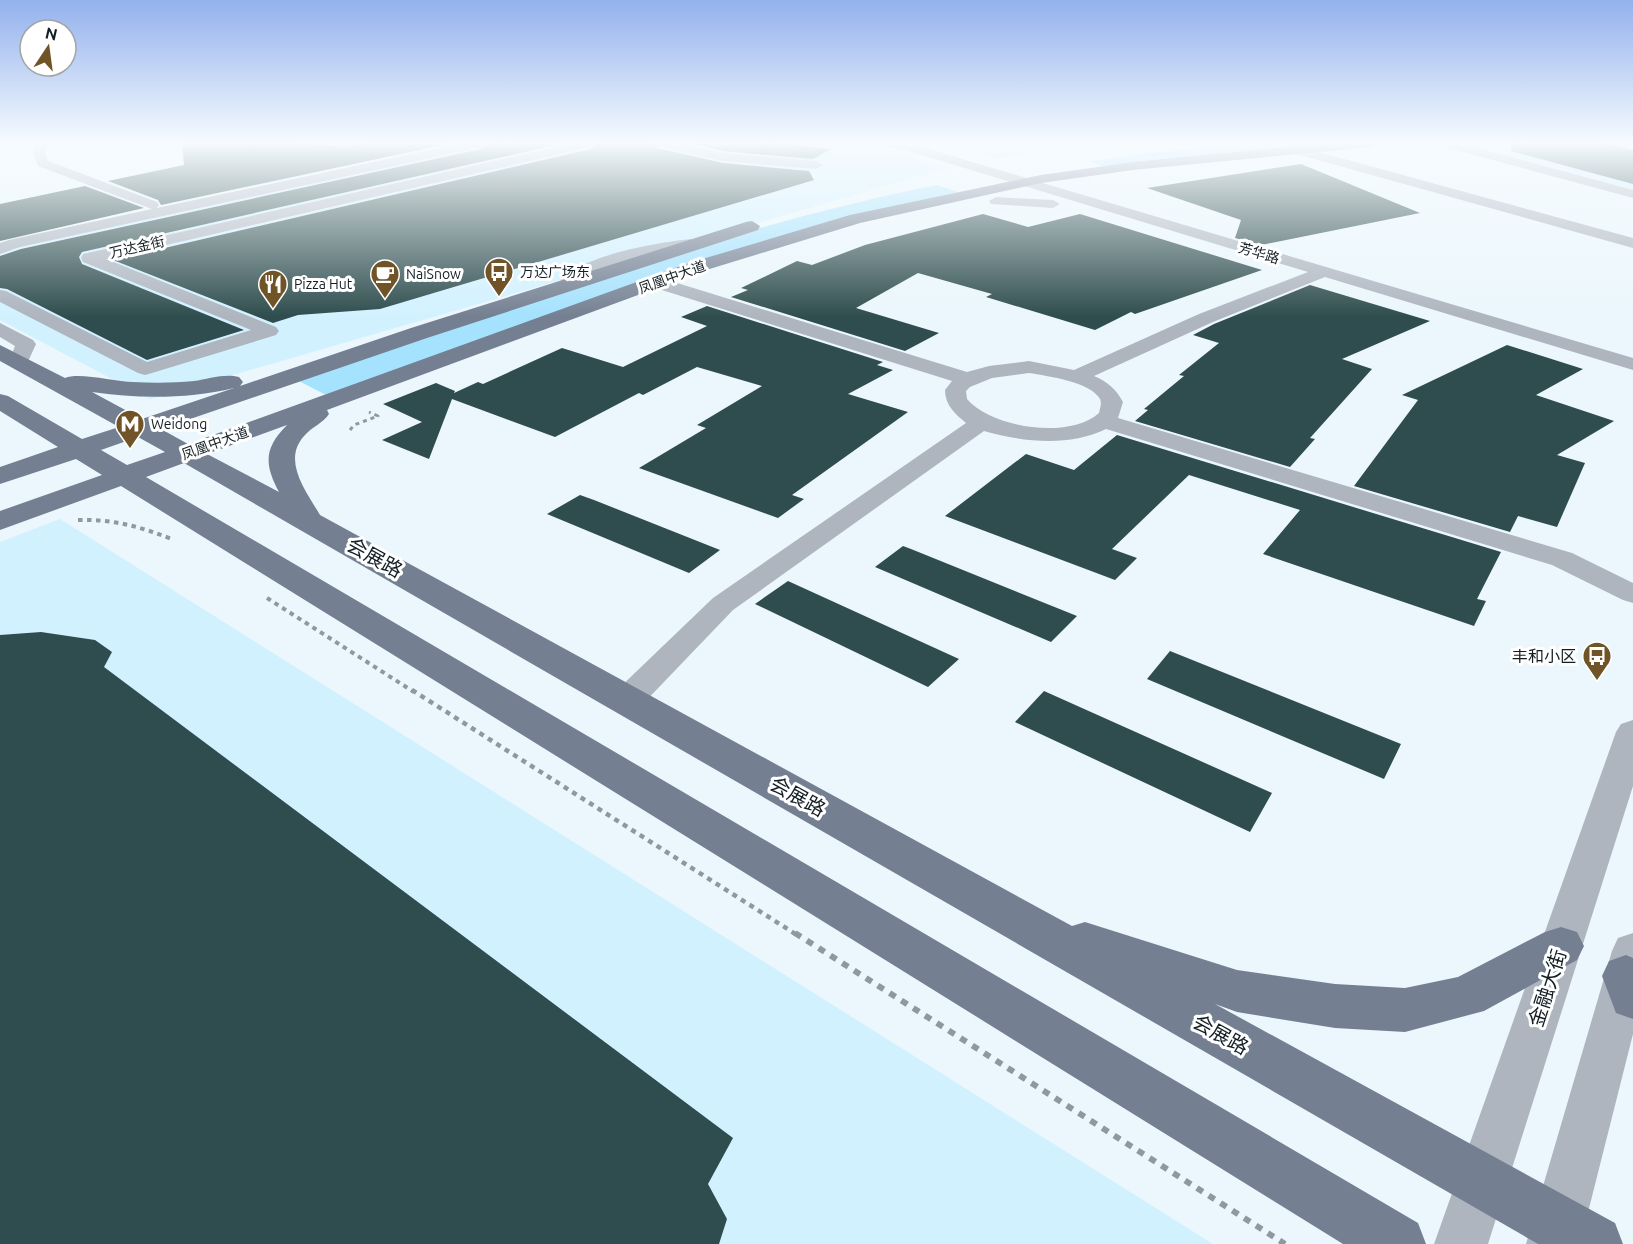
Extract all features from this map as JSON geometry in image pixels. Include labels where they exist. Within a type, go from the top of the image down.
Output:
[{"type":"main road","name":"凤凰中大道","points":[[0,522],[696,267],[856,219],[932,201]]},
{"type":"main road","name":"凤凰中大道","points":[[0,476],[358,354],[691,244],[768,221]]},
{"type":"main road","points":[[14,354],[104,388],[167,390],[254,378],[358,354]]},
{"type":"main road","name":"会展路","points":[[14,354],[141,428],[309,520],[1482,1181],[1568,1237]]},
{"type":"main road","points":[[309,520],[280,469],[278,458],[284,442],[305,421],[328,407],[449,358]]},
{"type":"main road","points":[[1,410],[79,449],[123,476],[192,534]]},
{"type":"main road","points":[[0,522],[55,508],[113,500],[156,505],[192,534],[1397,1244]]},
{"type":"main road","points":[[1013,917],[1237,991],[1335,1006],[1405,1010],[1467,996],[1561,946]]},
{"type":"street","points":[[142,201],[152,205]]},
{"type":"street","points":[[0,237],[171,201]]},
{"type":"street","name":"万达金街","points":[[0,249],[38,238],[210,201]]},
{"type":"street","name":"万达金街","points":[[0,295],[145,369],[269,331],[89,258],[337,201]]},
{"type":"street","points":[[1057,201],[1317,275],[1633,378]]},
{"type":"street","name":"芳华路","points":[[1093,201],[1317,275],[1633,364]]},
{"type":"street","name":"芳华路","points":[[1102,201],[1633,353]]},
{"type":"street","points":[[1480,201],[1633,243]]},
{"type":"street","points":[[1584,230],[1623,222]]},
{"type":"street","points":[[1077,376],[1206,318],[1317,275]]},
{"type":"street","points":[[655,282],[967,379]]},
{"type":"street","points":[[1013,368],[1054,370],[1077,376],[1106,392],[1112,402],[1111,412],[1104,421],[1087,429],[1062,434],[1006,430],[982,422],[967,414],[958,405],[956,395],[958,387],[967,379],[983,372],[1013,368]]},
{"type":"street","points":[[1104,421],[1562,559],[1633,594]]},
{"type":"street","points":[[627,700],[723,604],[982,422]]},
{"type":"street","name":"金融大街","points":[[1461,1244],[1633,732]]},
{"type":"street","points":[[1568,1237],[1631,975]]},
{"type":"path","points":[[350,430],[354,425],[378,416],[363,409]]},
{"type":"path","points":[[73,521],[101,518],[192,534]]},
{"type":"path","points":[[258,593],[1285,1244]]},
{"type":"shaded area","points":[[202,201],[834,201],[150,399],[0,320],[0,245]]},
{"type":"shaded area","points":[[919,201],[846,218],[328,396],[299,381],[615,272],[775,224],[856,203]]},
{"type":"shaded area","points":[[60,519],[1213,1244],[0,1244],[0,542]]},
{"type":"building","points":[[14,201],[125,201],[144,208],[0,241],[0,204]]},
{"type":"building","points":[[159,201],[180,201],[161,205]]},
{"type":"building","points":[[242,201],[307,201],[82,252],[79,257],[82,264],[244,330],[147,360],[7,289],[0,288],[0,256],[21,249]]},
{"type":"building","points":[[367,201],[743,201],[380,309],[298,315],[273,323],[113,260]]},
{"type":"building","points":[[1185,201],[1391,201],[1420,213],[1261,245],[1235,238],[1241,220]]},
{"type":"building","points":[[983,214],[1028,227],[1080,214],[1262,270],[1135,314],[1131,312],[1095,330],[986,297],[992,294],[918,273],[856,308],[939,333],[905,351],[731,297],[748,290],[741,288],[797,261],[812,265],[865,245]]},
{"type":"building","points":[[1310,285],[1430,321],[1342,359],[1372,369],[1310,438],[1315,439],[1290,467],[1135,421],[1148,410],[1144,409],[1184,376],[1179,375],[1219,343],[1193,335],[1214,324]]},
{"type":"building","points":[[707,306],[883,362],[877,365],[893,370],[848,394],[908,412],[792,495],[804,499],[778,518],[639,468],[706,428],[697,425],[762,386],[697,367],[643,395],[639,393],[555,437],[452,399],[429,459],[382,440],[422,422],[383,404],[436,383],[455,391],[454,393],[478,382],[483,384],[562,348],[623,367],[707,326],[681,317]]},
{"type":"building","points":[[1507,345],[1583,369],[1536,395],[1614,421],[1557,455],[1585,463],[1557,527],[1518,516],[1510,532],[1354,486],[1418,400],[1402,395]]},
{"type":"building","points":[[1117,435],[1501,552],[1477,599],[1486,601],[1474,626],[1263,554],[1300,510],[1189,475],[1112,549],[1137,558],[1115,580],[945,516],[1026,454],[1074,470]]},
{"type":"building","points":[[580,495],[720,550],[689,573],[547,514]]},
{"type":"building","points":[[903,546],[1077,616],[1051,642],[875,567]]},
{"type":"building","points":[[788,581],[959,659],[928,687],[755,604]]},
{"type":"building","points":[[41,632],[95,640],[112,652],[104,667],[733,1138],[708,1184],[727,1219],[719,1244],[0,1244],[0,635]]},
{"type":"building","points":[[1170,651],[1401,744],[1384,779],[1147,679]]},
{"type":"building","points":[[1044,691],[1272,793],[1250,832],[1015,722]]},
{"type":"place","name":"万达广场东","points":[[499,298]]},
{"type":"place","name":"NaiSnow","points":[[385,300]]},
{"type":"place","name":"Pizza Hut","points":[[273,310]]},
{"type":"place","name":"Weidong","points":[[130,450]]},
{"type":"place","name":"丰和小区","points":[[1597,682]]}]
